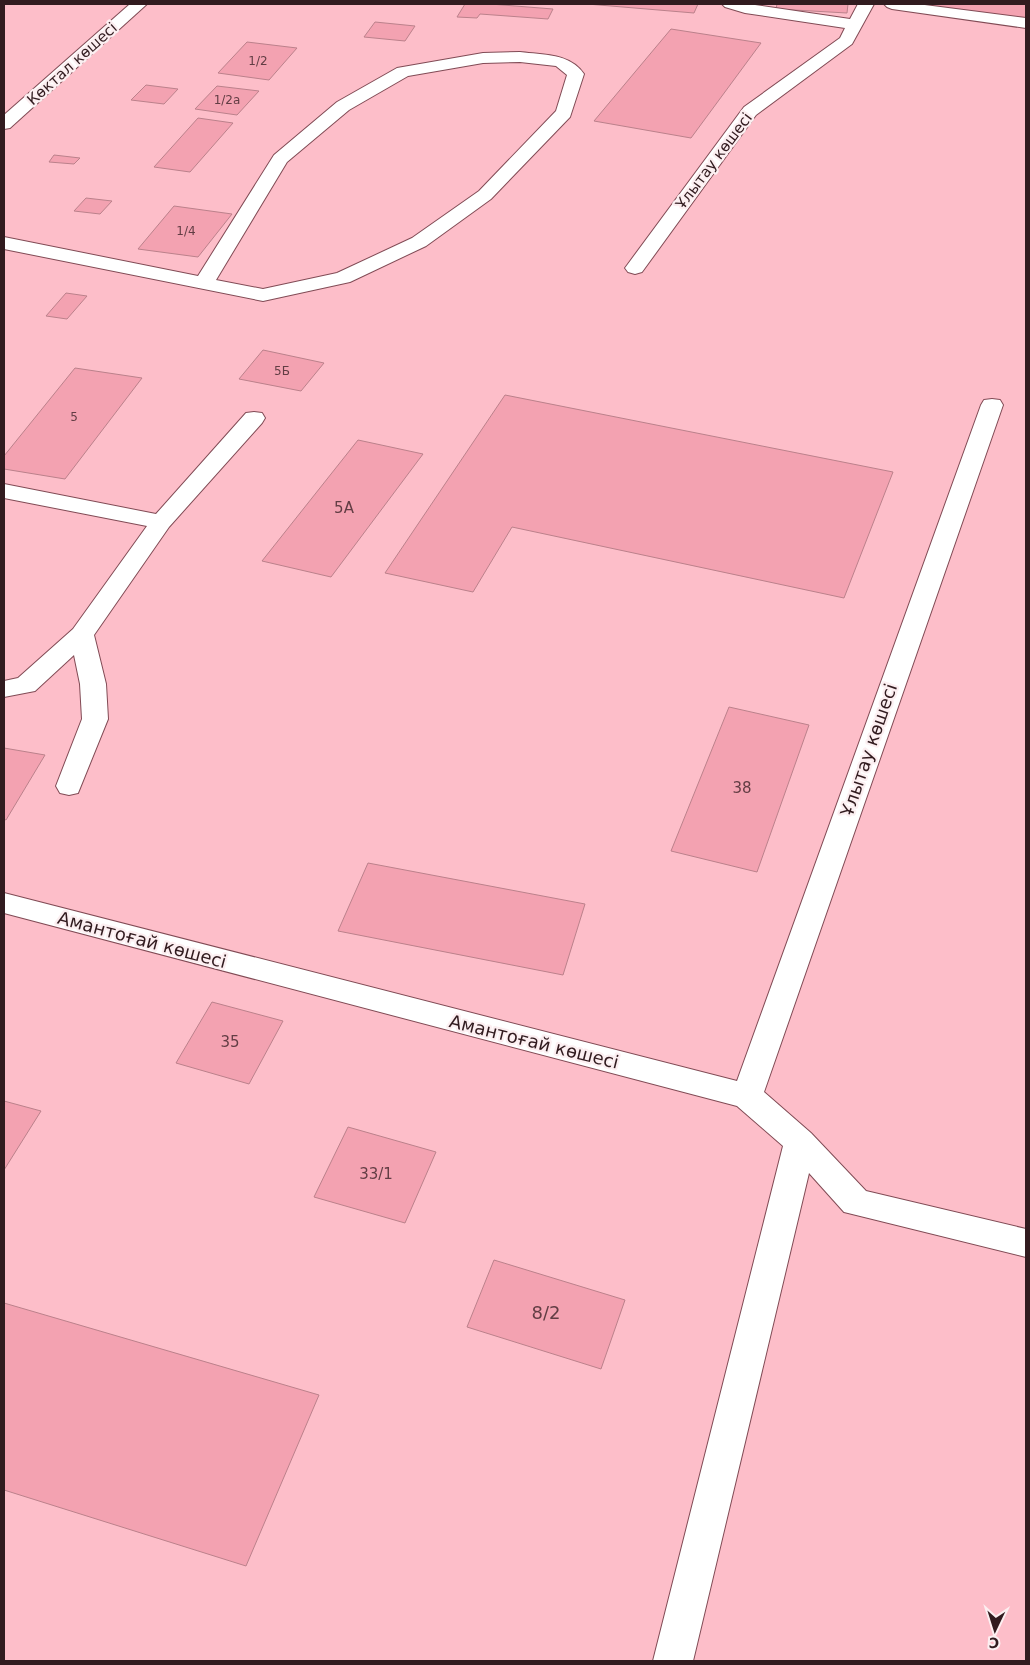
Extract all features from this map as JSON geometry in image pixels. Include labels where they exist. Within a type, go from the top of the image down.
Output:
[{"type":"street","name":"Көктал көшесі","points":[[4,124],[139,4]]},
{"type":"street","points":[[730,4],[855,25]]},
{"type":"street","name":"Ұлытау көшесі","points":[[635,268],[750,111],[846,42],[866,4]]},
{"type":"street","points":[[892,4],[1026,23]]},
{"type":"street","points":[[4,243],[263,295],[343,278],[419,242],[485,195],[564,113],[576,74],[561,62],[520,57],[483,58],[403,72],[343,106],[280,159],[204,283]]},
{"type":"street","name":"Ұлытау көшесі","points":[[747,1096],[992,405]]},
{"type":"street","points":[[4,688],[26,685],[82,635],[161,522],[254,418]]},
{"type":"street","points":[[4,511],[13,493],[161,522]]},
{"type":"street","points":[[69,786],[95,719],[94,684],[82,635]]},
{"type":"street","name":"Амантоғай көшесі","points":[[4,903],[747,1096],[800,1142],[856,1202],[1026,1243]]},
{"type":"street","points":[[673,1661],[800,1142]]},
{"type":"building","points":[[465,4],[553,9],[548,19],[480,14],[477,18],[457,17]]},
{"type":"building","points":[[587,4],[698,4],[694,13]]},
{"type":"building","points":[[777,4],[848,4],[847,13],[776,9]]},
{"type":"building","points":[[920,4],[1026,4],[1026,19],[919,6]]},
{"type":"building","points":[[375,22],[415,26],[405,41],[364,37]]},
{"type":"building","points":[[671,29],[761,43],[691,138],[594,121]]},
{"type":"building","points":[[247,42],[297,48],[269,80],[218,73]]},
{"type":"building","points":[[146,85],[178,89],[164,104],[131,100]]},
{"type":"building","points":[[217,86],[259,91],[237,115],[195,109]]},
{"type":"building","points":[[198,118],[233,123],[190,172],[154,167]]},
{"type":"building","points":[[54,155],[80,158],[74,164],[49,162]]},
{"type":"building","points":[[86,198],[112,201],[100,214],[74,211]]},
{"type":"building","points":[[174,206],[232,214],[198,257],[138,249]]},
{"type":"building","points":[[66,293],[87,296],[67,319],[46,316]]},
{"type":"building","points":[[263,350],[324,363],[301,391],[239,379]]},
{"type":"building","points":[[75,368],[142,378],[65,479],[4,469],[4,456]]},
{"type":"building","points":[[505,395],[893,472],[844,598],[512,527],[473,592],[385,573]]},
{"type":"building","points":[[358,440],[423,454],[331,577],[262,561]]},
{"type":"building","points":[[729,707],[809,725],[757,872],[671,851]]},
{"type":"building","points":[[4,748],[45,755],[6,820],[4,819]]},
{"type":"building","points":[[368,863],[585,904],[563,975],[338,931]]},
{"type":"building","points":[[212,1002],[283,1021],[249,1084],[176,1063]]},
{"type":"building","points":[[4,1101],[41,1111],[4,1170]]},
{"type":"building","points":[[348,1127],[436,1152],[405,1223],[314,1197]]},
{"type":"building","points":[[494,1260],[625,1300],[601,1369],[467,1327]]},
{"type":"building","points":[[4,1303],[319,1395],[246,1566],[4,1490]]}]
